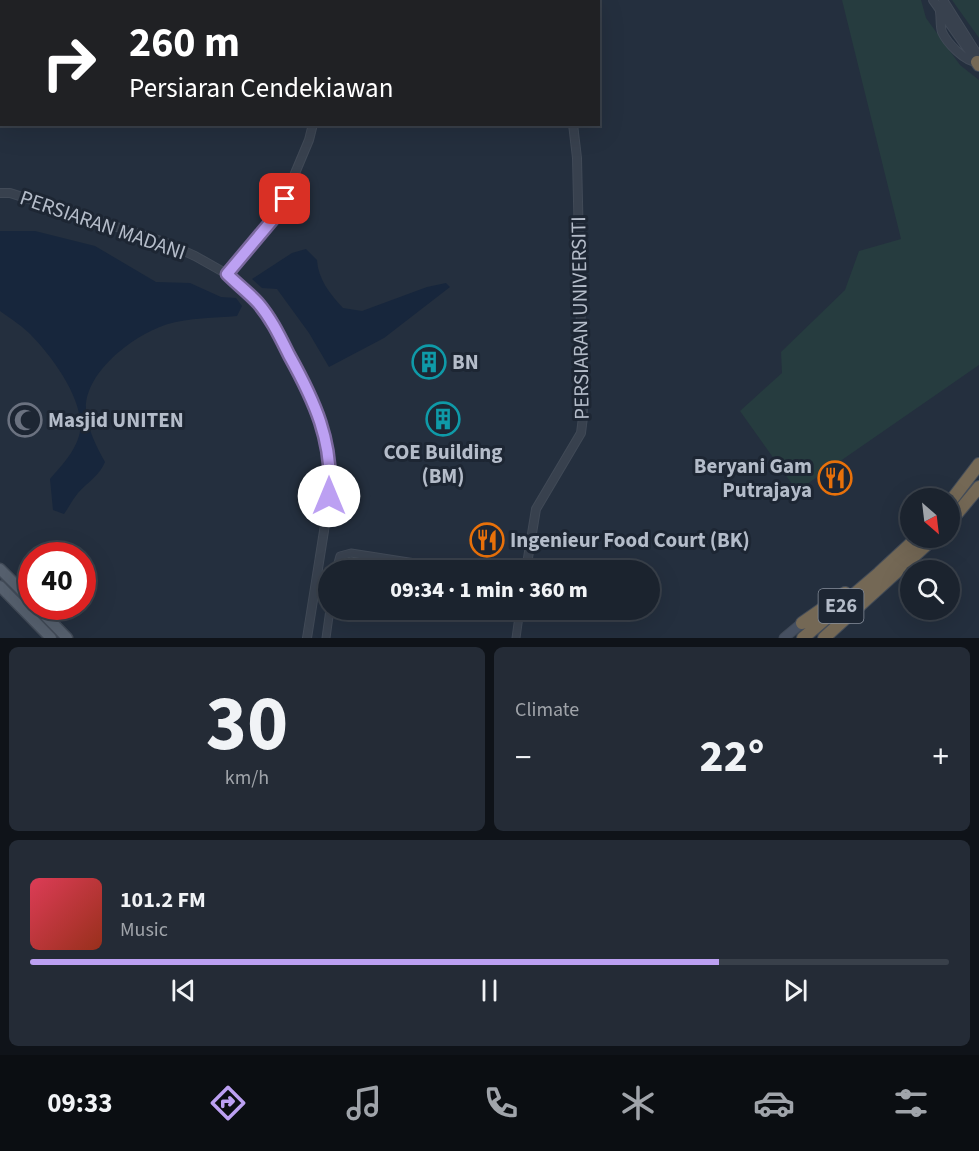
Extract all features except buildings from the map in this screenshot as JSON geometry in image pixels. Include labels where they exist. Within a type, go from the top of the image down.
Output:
[{"type":"highway","points":[[960,489],[979,464]]},
{"type":"highway","points":[[960,510],[979,487]]},
{"type":"highway","name":"E26","points":[[803,638],[906,548]]},
{"type":"highway","name":"E26","points":[[824,638],[923,548]]},
{"type":"highway","points":[[802,623],[879,573]]},
{"type":"main road","points":[[0,569],[18,587]]},
{"type":"main road","points":[[0,586],[51,638]]},
{"type":"main road","points":[[50,620],[68,638]]},
{"type":"main road","points":[[784,638],[802,623]]},
{"type":"street","points":[[933,0],[941,4],[979,61],[970,62],[964,58],[942,32],[941,4]]},
{"type":"street","points":[[227,274],[280,209],[313,126]]},
{"type":"street","name":"PERSIARAN UNIVERSITI","points":[[528,560],[536,509],[581,432],[583,417],[577,158],[573,126]]},
{"type":"street","points":[[0,185],[10,193]]},
{"type":"street","points":[[0,194],[10,193]]},
{"type":"street","name":"PERSIARAN MADANI","points":[[10,193],[164,242],[195,256],[227,274],[258,303],[273,323],[306,386],[322,423],[330,479],[307,638]]},
{"type":"street","points":[[339,560],[340,556],[351,553],[396,560]]},
{"type":"street","points":[[326,638],[328,620]]},
{"type":"street","points":[[516,638],[518,620]]},
{"type":"green space","points":[[842,0],[921,0],[926,18],[960,65],[979,80],[979,365],[797,491],[740,411],[782,373],[781,352],[845,290],[859,251],[901,239]]},
{"type":"green space","points":[[952,0],[979,0],[979,38]]},
{"type":"water","points":[[0,231],[35,231],[95,246],[156,282],[190,283],[221,297],[236,298],[242,306],[237,316],[184,320],[155,329],[127,346],[102,369],[93,382],[86,410],[90,430],[105,462],[97,475],[78,493],[64,514],[53,510],[50,479],[67,459],[77,442],[80,423],[78,410],[66,381],[39,343],[0,311]]},
{"type":"water","points":[[306,249],[317,260],[326,286],[343,308],[362,311],[427,287],[446,283],[450,287],[384,338],[329,367],[309,333],[277,289],[262,288],[252,279],[292,253]]},
{"type":"place","name":"BN","points":[[429,362]]},
{"type":"place","name":"COE Building (BM)","points":[[443,419]]},
{"type":"place","name":"Masjid UNITEN","points":[[25,420]]},
{"type":"place","name":"Beryani Gam Putrajaya","points":[[835,478]]},
{"type":"place","name":"Ingenieur Food Court (BK)","points":[[487,540]]},
{"type":"route","points":[[285,199],[274,218],[227,274],[258,303],[273,323],[312,399],[322,423],[326,444],[330,479],[329,496]]}]
